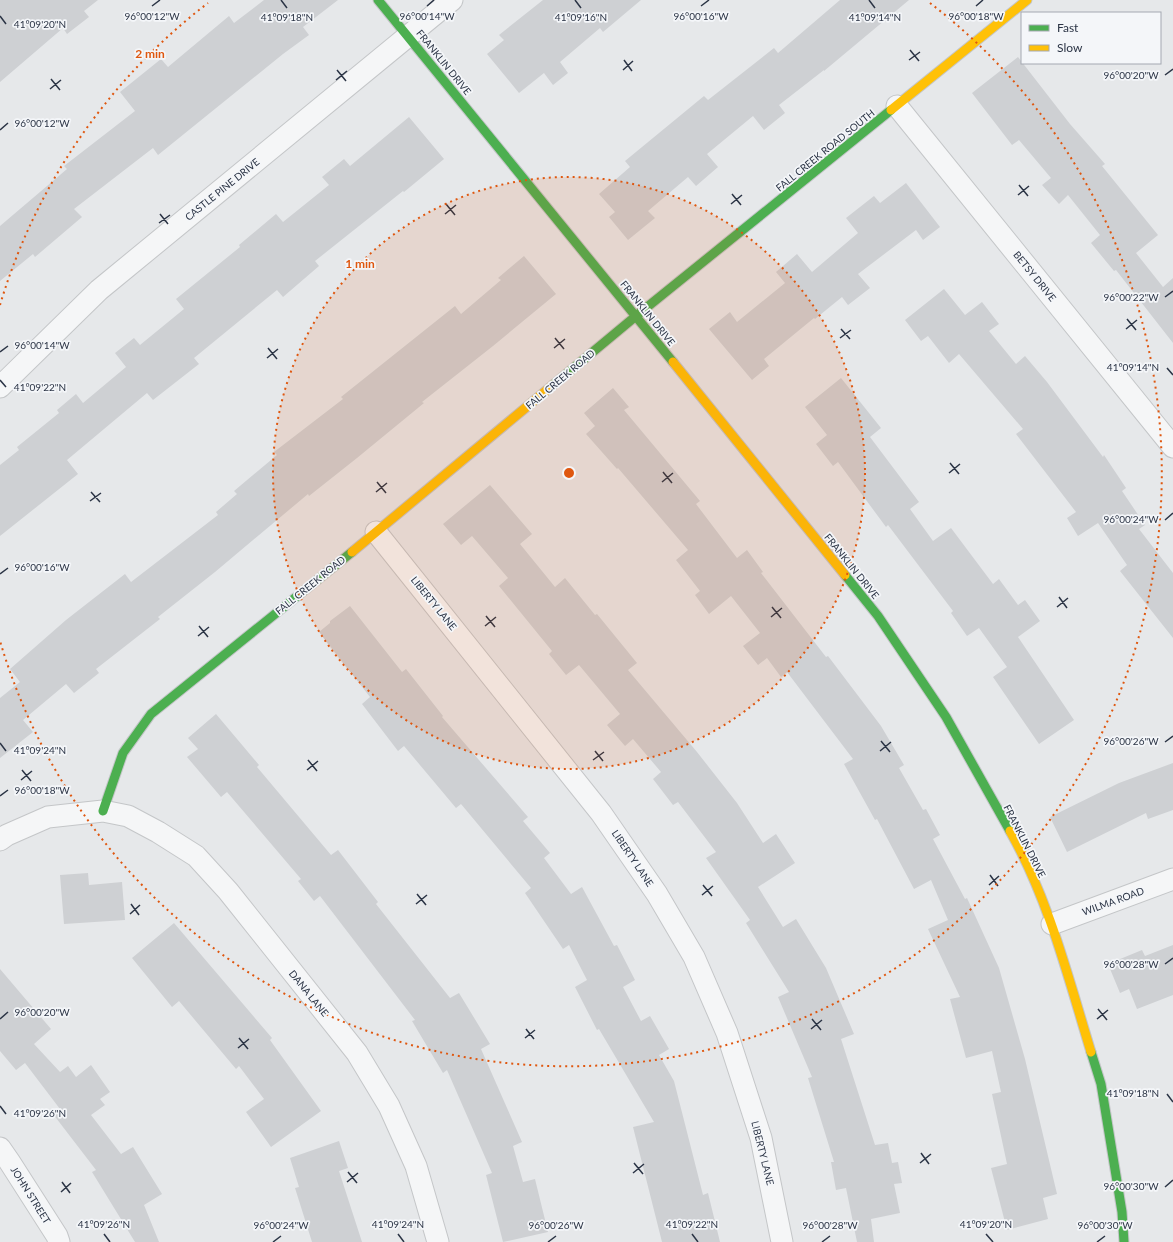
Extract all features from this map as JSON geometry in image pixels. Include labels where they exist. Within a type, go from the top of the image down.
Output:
[{"type":"street","name":"FRANKLIN DRIVE","points":[[378,0],[878,616],[946,717],[1018,848],[1052,924],[1070,977],[1101,1084],[1122,1212],[1124,1242]]},
{"type":"street","name":"CASTLE PINE DRIVE","points":[[0,387],[99,290],[409,37],[452,0]]},
{"type":"street","name":"FALL CREEK ROAD SOUTH","points":[[636,316],[1027,0]]},
{"type":"street","name":"BETSY DRIVE","points":[[897,106],[1173,447]]},
{"type":"street","name":"FALL CREEK ROAD","points":[[103,811],[123,753],[151,714],[376,532],[636,316]]},
{"type":"street","name":"LIBERTY LANE","points":[[376,532],[601,813],[657,894],[694,957],[727,1033],[761,1138],[782,1242]]},
{"type":"street","points":[[0,840],[7,835],[48,817],[103,811]]},
{"type":"street","name":"DANA LANE","points":[[103,811],[128,816],[158,832],[196,856],[228,891],[357,1053],[389,1106],[416,1166],[438,1242]]},
{"type":"street","name":"WILMA ROAD","points":[[1052,924],[1173,879]]},
{"type":"street","name":"JOHN STREET","points":[[0,1148],[57,1236],[59,1242]]},
{"type":"building","points":[[0,0],[98,0],[84,11],[89,17],[67,34],[63,28],[0,82]]},
{"type":"building","points":[[264,0],[338,0],[303,27],[309,35],[283,54],[158,155],[153,148],[74,209],[82,217],[35,257],[33,254],[0,281],[0,226],[67,169],[64,166],[135,111],[120,92],[161,59],[168,67],[229,16],[234,23]]},
{"type":"building","points":[[543,0],[641,0],[603,32],[600,28],[560,62],[568,73],[553,85],[544,73],[519,93],[487,54],[504,40],[499,35]]},
{"type":"building","points":[[840,0],[909,0],[824,71],[779,105],[785,113],[764,130],[753,116],[707,154],[718,167],[696,186],[688,177],[648,211],[655,218],[628,240],[609,217],[615,212],[599,194],[630,167],[625,161],[704,96],[708,100],[774,48],[778,53]]},
{"type":"building","points":[[1018,57],[1021,61],[1021,64],[1023,64],[1070,124],[1105,164],[1102,166],[1158,235],[1136,253],[1163,287],[1173,278],[1173,343],[1116,270],[1114,271],[1091,243],[1100,235],[1068,195],[1059,204],[1042,185],[1051,178],[1019,140],[1012,145],[972,93]]},
{"type":"building","points":[[409,117],[444,159],[315,261],[319,266],[283,297],[277,290],[194,358],[199,364],[153,400],[147,393],[67,460],[78,474],[0,536],[0,465],[19,450],[17,447],[59,413],[57,410],[76,394],[83,403],[126,367],[115,353],[134,338],[140,345],[184,309],[176,299],[240,247],[239,245],[276,214],[283,222],[329,185],[322,177],[344,159],[350,166]]},
{"type":"building","points":[[906,183],[940,227],[923,240],[916,230],[858,274],[870,288],[848,305],[842,297],[815,319],[814,318],[764,359],[769,366],[752,380],[709,329],[730,312],[737,322],[785,283],[776,272],[797,254],[812,272],[858,233],[846,218],[874,196],[880,203]]},
{"type":"building","points":[[524,256],[556,294],[422,402],[424,403],[357,458],[309,496],[308,494],[215,572],[158,617],[160,619],[96,669],[99,673],[74,693],[66,684],[23,720],[33,732],[0,758],[0,698],[20,682],[10,669],[66,620],[125,574],[131,582],[218,515],[216,512],[237,494],[234,491],[277,455],[274,452],[343,399],[341,397],[455,306],[461,314],[501,280],[498,278]]},
{"type":"building","points":[[944,289],[965,315],[982,302],[999,324],[989,331],[1016,364],[1025,356],[1047,382],[1103,457],[1104,455],[1126,488],[1122,491],[1145,525],[1139,529],[1173,573],[1173,638],[1120,571],[1127,565],[1098,523],[1078,536],[1067,518],[1076,512],[1016,434],[1023,429],[959,354],[949,363],[928,336],[921,341],[905,320]]},
{"type":"building","points":[[841,378],[881,428],[870,437],[919,502],[910,509],[933,541],[951,528],[993,584],[999,579],[1018,605],[1025,600],[1040,621],[1018,637],[1074,720],[1039,744],[993,677],[1007,667],[979,628],[967,636],[951,613],[953,611],[888,525],[886,527],[838,462],[833,466],[816,444],[827,435],[805,407]]},
{"type":"building","points":[[613,388],[629,407],[624,410],[700,501],[696,504],[737,558],[747,550],[763,572],[761,573],[826,657],[828,656],[881,726],[904,765],[899,768],[923,810],[926,809],[940,835],[933,839],[965,899],[967,898],[999,968],[1025,1059],[1057,1194],[1043,1198],[1048,1219],[1007,1230],[991,1168],[1007,1164],[992,1094],[1001,1092],[992,1051],[966,1058],[950,999],[960,997],[928,929],[948,920],[931,880],[914,889],[877,819],[875,820],[844,764],[853,759],[787,672],[781,677],[767,658],[758,665],[743,646],[760,633],[731,596],[709,614],[695,595],[700,591],[676,560],[688,550],[618,468],[617,469],[586,434],[595,426],[584,413]]},
{"type":"building","points":[[490,485],[532,534],[520,544],[555,587],[565,578],[595,615],[597,614],[637,663],[628,670],[697,752],[737,803],[763,843],[776,834],[795,863],[758,887],[783,927],[796,919],[826,968],[854,1034],[841,1039],[875,1145],[888,1143],[892,1163],[898,1162],[902,1183],[894,1184],[900,1213],[871,1219],[874,1242],[857,1242],[846,1188],[836,1190],[831,1162],[834,1162],[808,1078],[812,1077],[778,997],[789,992],[746,923],[750,920],[706,858],[716,852],[678,802],[673,805],[653,779],[661,772],[633,739],[625,746],[607,725],[620,714],[579,665],[566,675],[549,654],[552,651],[499,586],[508,578],[472,536],[461,545],[443,524]]},
{"type":"building","points":[[350,606],[402,672],[406,669],[443,716],[442,717],[528,817],[523,821],[550,853],[544,858],[571,894],[582,887],[614,946],[617,945],[635,980],[623,987],[641,1021],[650,1016],[669,1049],[659,1055],[674,1081],[703,1195],[708,1193],[720,1242],[662,1242],[633,1127],[654,1122],[599,1029],[597,1030],[575,987],[587,980],[569,945],[563,949],[525,893],[531,888],[461,804],[456,808],[404,746],[398,751],[362,704],[370,697],[319,632],[330,623],[330,621]]},
{"type":"building","points":[[216,714],[259,765],[257,767],[331,855],[338,850],[378,902],[376,904],[450,998],[459,993],[490,1044],[481,1049],[522,1142],[513,1146],[523,1182],[535,1179],[548,1232],[503,1242],[486,1175],[492,1173],[447,1070],[443,1073],[412,1021],[415,1020],[320,896],[314,901],[298,881],[301,879],[227,792],[221,797],[187,757],[198,749],[188,738]]},
{"type":"building","points":[[1173,763],[1173,810],[1148,819],[1146,813],[1067,852],[1050,817],[1119,783]]},
{"type":"building","points":[[88,873],[89,885],[122,882],[125,920],[64,924],[60,875]]},
{"type":"building","points":[[174,923],[272,1038],[270,1040],[321,1111],[271,1147],[246,1112],[264,1099],[239,1066],[236,1069],[179,1001],[172,1007],[132,958]]},
{"type":"building","points":[[1173,945],[1173,995],[1137,1009],[1129,989],[1120,993],[1108,964],[1142,950],[1145,956]]},
{"type":"building","points":[[0,969],[51,1029],[34,1044],[60,1072],[68,1066],[76,1077],[91,1065],[110,1092],[100,1099],[105,1105],[91,1115],[121,1154],[133,1147],[162,1194],[144,1205],[159,1242],[135,1242],[92,1172],[96,1170],[53,1114],[60,1109],[25,1063],[16,1070],[0,1051]]},
{"type":"building","points":[[339,1141],[348,1168],[339,1171],[362,1242],[312,1242],[295,1188],[299,1187],[290,1158]]},
{"type":"traffic: fast","points":[[378,0],[673,362]]},
{"type":"traffic: fast","points":[[553,385],[891,110]]},
{"type":"traffic: fast","points":[[103,811],[123,753],[151,714],[352,552]]},
{"type":"traffic: fast","points":[[845,575],[878,616],[946,717],[1010,831]]},
{"type":"traffic: fast","points":[[1091,1052],[1101,1084],[1122,1212],[1124,1242]]},
{"type":"traffic: slow","points":[[891,110],[1027,0]]},
{"type":"traffic: slow","points":[[673,362],[845,575]]},
{"type":"traffic: slow","points":[[352,552],[553,385]]},
{"type":"traffic: slow","points":[[1010,831],[1024,857],[1047,911],[1066,967],[1091,1052]]}]
